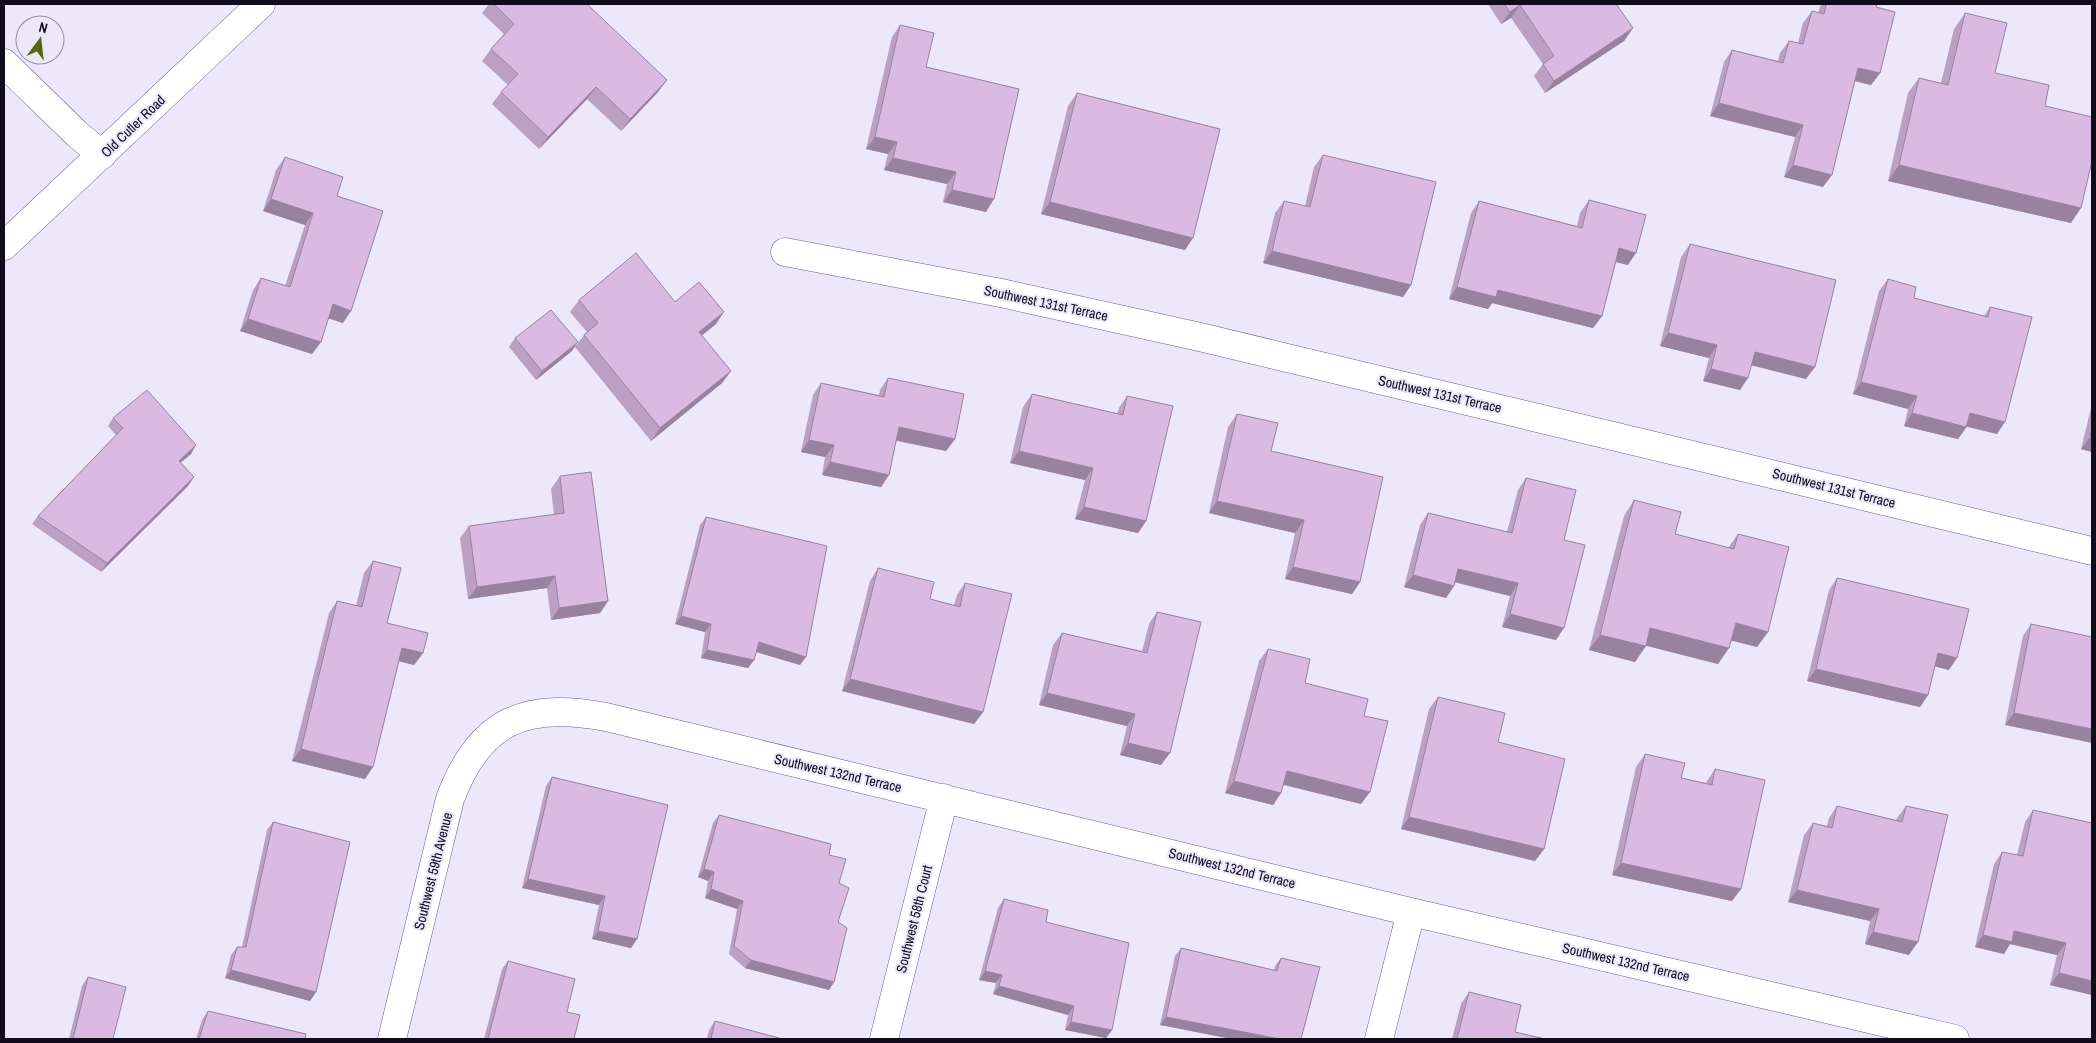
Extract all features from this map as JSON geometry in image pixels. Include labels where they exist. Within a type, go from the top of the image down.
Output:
[{"type":"street","name":"Old Cutler Road","points":[[4,246],[261,4]]},
{"type":"street","points":[[4,62],[77,134],[102,155]]},
{"type":"street","name":"Southwest 131st Terrace","points":[[785,252],[1011,295],[1162,328],[2092,551]]},
{"type":"street","name":"Southwest 132nd Terrace","points":[[508,722],[534,713],[584,713],[944,798],[1410,912],[1874,1030],[1955,1039]]},
{"type":"street","name":"Southwest 59th Avenue","points":[[392,1039],[450,799],[458,778],[472,753],[492,733],[508,722]]},
{"type":"street","name":"Southwest 58th Court","points":[[884,1039],[944,798]]},
{"type":"street","points":[[1379,1039],[1410,912]]},
{"type":"building","points":[[494,4],[587,4],[667,80],[630,119],[596,87],[548,137],[501,92],[518,74],[491,49],[514,24]]},
{"type":"building","points":[[1504,4],[1616,4],[1633,28],[1554,81],[1543,64],[1554,56],[1520,5],[1510,12]]},
{"type":"building","points":[[1826,4],[1877,4],[1876,7],[1895,12],[1880,73],[1858,68],[1832,175],[1793,165],[1803,125],[1719,103],[1732,50],[1783,63],[1789,41],[1803,44],[1812,11],[1824,14]]},
{"type":"building","points":[[1965,13],[2007,23],[1995,73],[2049,85],[2045,106],[2092,117],[2092,161],[2081,208],[1899,165],[1919,78],[1948,85]]},
{"type":"building","points":[[900,25],[934,33],[926,67],[1019,89],[994,199],[952,190],[956,172],[893,158],[897,142],[875,137]]},
{"type":"building","points":[[1077,93],[1220,129],[1193,238],[1050,202]]},
{"type":"building","points":[[1323,155],[1436,182],[1411,285],[1272,251],[1284,201],[1310,207]]},
{"type":"building","points":[[285,157],[343,177],[337,196],[383,211],[351,311],[333,304],[321,342],[248,319],[261,278],[290,287],[313,213],[271,199]]},
{"type":"building","points":[[1589,200],[1646,215],[1636,253],[1619,248],[1602,316],[1498,290],[1496,297],[1457,287],[1479,201],[1582,228]]},
{"type":"building","points":[[1690,244],[1836,280],[1815,367],[1755,352],[1748,378],[1711,369],[1717,345],[1668,333]]},
{"type":"building","points":[[636,253],[675,302],[699,282],[724,312],[699,332],[731,371],[660,428],[584,335],[598,323],[579,300]]},
{"type":"building","points":[[1888,279],[1916,287],[1914,298],[1988,317],[1990,307],[2032,317],[2005,422],[1970,413],[1966,427],[1912,413],[1917,396],[1861,382]]},
{"type":"building","points":[[551,310],[578,342],[542,371],[515,338]]},
{"type":"building","points":[[888,378],[964,394],[955,439],[899,427],[889,475],[830,462],[834,445],[809,440],[821,383],[884,397]]},
{"type":"building","points":[[147,390],[196,445],[179,461],[194,477],[107,563],[38,516],[123,428],[113,418]]},
{"type":"building","points":[[1032,394],[1123,415],[1127,396],[1173,406],[1146,521],[1084,507],[1093,468],[1019,451]]},
{"type":"building","points":[[1237,414],[1278,423],[1271,451],[1383,477],[1360,582],[1293,567],[1304,520],[1217,501]]},
{"type":"building","points":[[591,472],[608,601],[559,608],[555,576],[477,587],[469,526],[564,513],[560,476]]},
{"type":"building","points":[[1526,478],[1576,490],[1564,540],[1585,545],[1564,628],[1510,614],[1518,583],[1458,569],[1454,586],[1413,575],[1428,513],[1512,533]]},
{"type":"building","points":[[1634,500],[1681,512],[1675,534],[1734,549],[1738,534],[1789,547],[1768,632],[1736,623],[1729,648],[1650,628],[1646,646],[1600,635]]},
{"type":"building","points":[[706,517],[827,546],[806,657],[759,642],[754,660],[707,650],[711,624],[681,616]]},
{"type":"building","points":[[373,561],[401,568],[387,623],[428,633],[423,653],[402,648],[373,767],[301,749],[337,601],[362,607]]},
{"type":"building","points":[[878,568],[934,582],[930,599],[960,607],[965,583],[1012,594],[983,712],[850,679]]},
{"type":"building","points":[[1837,578],[1969,609],[1957,658],[1938,653],[1928,695],[1816,669]]},
{"type":"building","points":[[1157,612],[1201,622],[1170,753],[1128,743],[1135,714],[1047,693],[1062,633],[1147,653]]},
{"type":"building","points":[[2031,624],[2092,637],[2092,729],[2014,713]]},
{"type":"building","points":[[1268,649],[1310,659],[1305,683],[1368,699],[1364,716],[1388,721],[1370,792],[1287,771],[1281,793],[1234,781]]},
{"type":"building","points":[[1438,697],[1505,713],[1498,742],[1565,759],[1544,849],[1409,817]]},
{"type":"building","points":[[1645,754],[1685,763],[1681,778],[1712,785],[1715,769],[1765,780],[1741,889],[1621,863]]},
{"type":"building","points":[[552,777],[668,805],[637,939],[598,931],[605,896],[528,879]]},
{"type":"building","points":[[1837,806],[1902,822],[1906,806],[1948,815],[1918,942],[1873,932],[1879,909],[1797,890],[1813,823],[1832,828]]},
{"type":"building","points":[[2033,810],[2092,823],[2092,981],[2059,973],[2066,943],[2014,931],[2012,942],[1983,935],[2002,852],[2023,856]]},
{"type":"building","points":[[719,815],[831,844],[829,855],[846,859],[839,883],[849,888],[838,922],[847,928],[834,982],[751,960],[734,946],[743,901],[711,889],[714,872],[704,869]]},
{"type":"building","points":[[273,822],[350,842],[316,992],[231,970],[237,947],[246,947]]},
{"type":"building","points":[[1004,899],[1048,910],[1046,922],[1129,943],[1112,1030],[1071,1022],[1074,1006],[999,986],[1002,975],[985,971]]},
{"type":"building","points":[[1181,948],[1277,971],[1281,958],[1320,967],[1301,1039],[1280,1039],[1166,1017]]},
{"type":"building","points":[[508,961],[575,979],[567,1012],[580,1015],[574,1039],[488,1039]]},
{"type":"building","points":[[88,977],[126,987],[113,1039],[73,1039]]},
{"type":"building","points":[[1469,992],[1521,1005],[1515,1032],[1545,1039],[1457,1039]]},
{"type":"building","points":[[208,1011],[306,1034],[305,1039],[199,1039]]},
{"type":"building","points":[[715,1021],[783,1039],[711,1039]]}]
